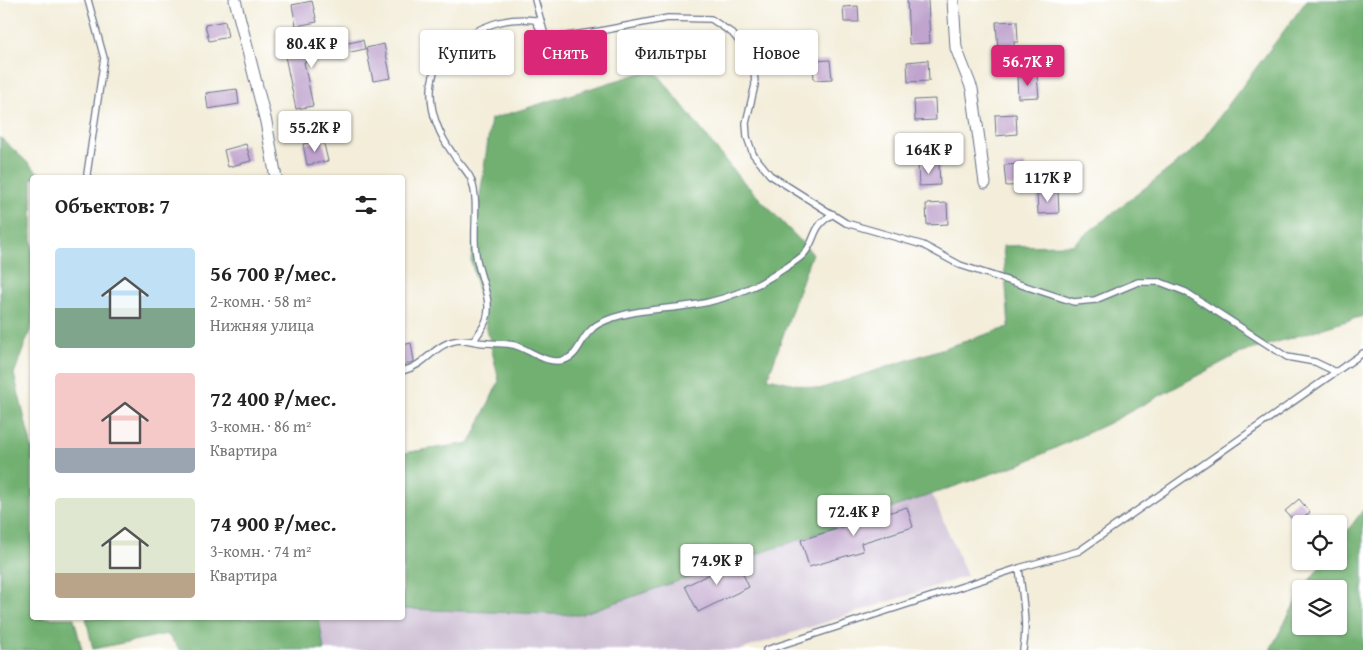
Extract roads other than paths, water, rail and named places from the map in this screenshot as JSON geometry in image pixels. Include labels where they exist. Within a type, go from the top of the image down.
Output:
[{"type":"street","points":[[236,0],[266,122],[275,175]]},
{"type":"street","points":[[953,0],[956,48],[972,89],[985,183]]},
{"type":"lane","points":[[87,175],[104,58],[88,0]]},
{"type":"lane","points":[[535,0],[543,30]]},
{"type":"lane","points":[[474,340],[482,329],[487,317],[487,301],[475,251],[474,191],[470,177],[452,154],[444,139],[433,107],[431,84],[435,66],[446,50],[484,27],[501,20],[518,18],[535,20],[541,30]]},
{"type":"lane","points":[[605,30],[668,18],[711,19],[732,33],[748,52],[754,69],[755,85],[746,123],[747,138],[753,154],[770,175],[846,223],[923,245],[960,265],[1074,302],[1095,300],[1138,282],[1160,282],[1186,292],[1287,356],[1315,362],[1336,372]]},
{"type":"lane","points":[[405,370],[422,363],[439,346],[460,340],[474,340],[486,343],[503,342],[551,360],[563,360],[574,354],[590,330],[605,320],[634,311],[693,305],[724,298],[755,286],[802,256],[810,245],[816,229],[822,221],[832,214]]},
{"type":"lane","points":[[766,650],[1019,568],[1079,551],[1363,354]]},
{"type":"lane","points":[[1019,568],[1023,604],[1023,650]]}]
